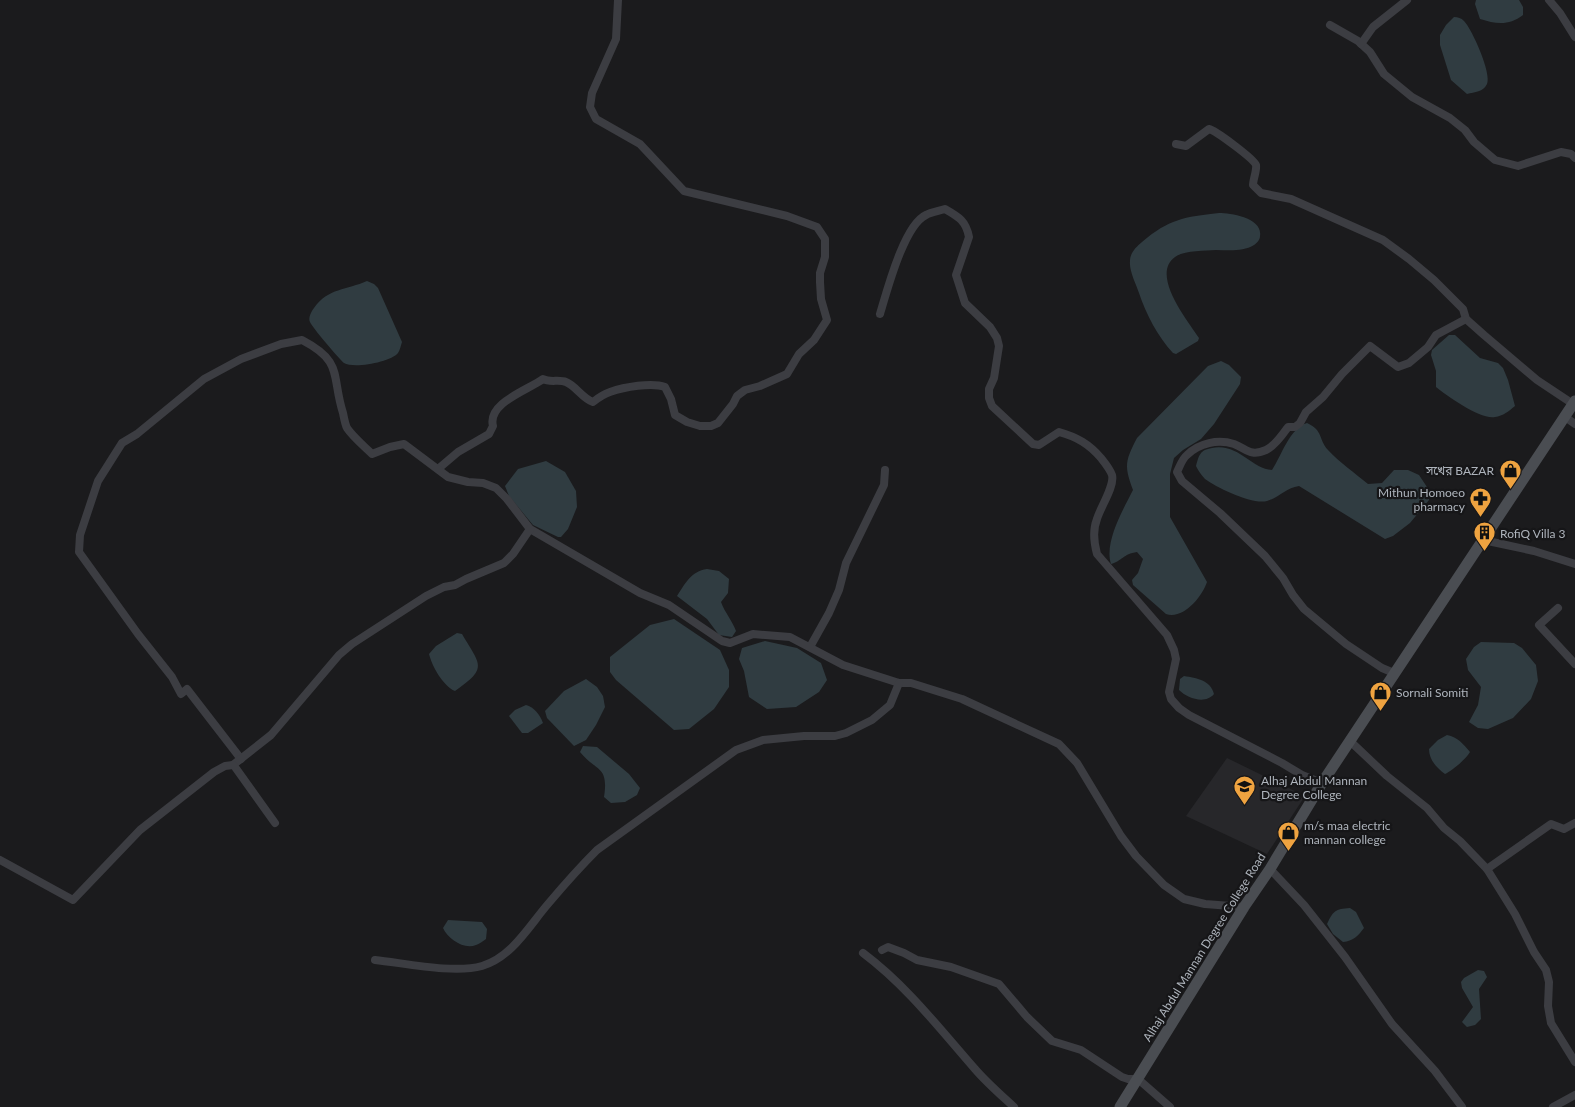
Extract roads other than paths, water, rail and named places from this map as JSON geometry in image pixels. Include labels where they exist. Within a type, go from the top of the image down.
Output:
[{"type":"street","points":[[438,469],[458,452],[489,434],[494,426],[493,416],[506,401],[543,378],[547,381],[568,383],[592,402],[609,392],[658,384],[665,387],[671,399],[674,415],[700,426],[712,426],[718,423],[737,396],[745,390],[760,386],[787,374],[799,354],[814,340],[827,320],[821,299],[820,282],[820,273],[825,257],[825,239],[817,227],[788,216],[684,191],[640,144],[596,118],[590,107],[592,92],[616,39],[618,0]]},
{"type":"street","points":[[1361,44],[1373,27],[1407,0]]},
{"type":"street","points":[[1549,0],[1560,13],[1575,37]]},
{"type":"street","points":[[1330,25],[1361,44],[1370,52],[1384,74],[1412,97],[1458,124],[1495,160],[1518,166],[1561,152],[1571,154],[1575,158]]},
{"type":"street","points":[[1176,144],[1186,146],[1209,129],[1215,130],[1228,142],[1250,157],[1256,166],[1253,185],[1261,193],[1291,199],[1383,240],[1434,280],[1463,310],[1466,319],[1537,380],[1574,403]]},
{"type":"street","points":[[880,314],[905,242],[920,219],[925,215],[945,209],[961,218],[969,238],[956,275],[965,303],[990,327],[997,338],[999,346],[994,378],[989,388],[989,398],[992,406],[1032,444],[1039,445],[1059,432],[1083,441],[1095,451],[1112,475],[1111,483],[1096,521],[1094,544],[1096,554],[1167,635],[1176,659],[1169,686],[1171,699],[1189,715],[1217,728],[1302,775],[1322,783]]},
{"type":"street","points":[[1394,674],[1346,644],[1304,609],[1283,578],[1264,556],[1220,513],[1182,481],[1176,472],[1185,456],[1206,443],[1234,444],[1248,453],[1268,450],[1288,427],[1295,427],[1300,423],[1306,412],[1323,397],[1342,374],[1370,346],[1398,367],[1409,363],[1428,347],[1436,335],[1466,319]]},
{"type":"street","points":[[241,759],[187,689],[181,694],[172,677],[138,634],[79,552],[80,535],[98,481],[122,443],[137,434],[204,378],[240,359],[281,344],[302,340],[320,351],[330,360],[336,377],[340,403],[347,428],[372,454],[404,444],[448,477],[468,482],[483,483],[496,488],[508,499],[530,529],[640,593],[669,606],[722,641],[730,642],[753,634],[790,637],[843,665],[899,683],[911,683],[969,702],[1059,744],[1077,763],[1126,843],[1164,885],[1184,899],[1205,904],[1244,908]]},
{"type":"street","name":"Alhaj Abdul Mannan Degree College Road","points":[[1120,1107],[1322,783],[1574,403]]},
{"type":"street","points":[[1565,417],[1575,424]]},
{"type":"street","points":[[810,647],[829,613],[839,590],[846,563],[884,484],[886,470]]},
{"type":"street","points":[[0,860],[73,900],[140,830],[214,772],[225,766],[233,765],[271,735],[340,655],[352,644],[444,586],[455,585],[504,563],[513,554],[530,529]]},
{"type":"street","points":[[1483,540],[1534,551],[1575,564]]},
{"type":"street","points":[[1558,608],[1539,626],[1575,664]]},
{"type":"street","points":[[375,960],[448,968],[482,966],[492,961],[517,942],[552,898],[598,850],[700,774],[736,750],[762,740],[846,734],[872,720],[890,705],[899,683]]},
{"type":"street","points":[[1350,742],[1387,776],[1427,808],[1444,828],[1460,841],[1487,869],[1546,970],[1549,982],[1548,1006],[1552,1023],[1575,1062]]},
{"type":"street","points":[[233,765],[275,822]]},
{"type":"street","points":[[1487,869],[1551,824],[1564,829],[1575,824]]},
{"type":"street","points":[[1270,869],[1304,905],[1356,972],[1392,1024],[1435,1071],[1462,1107]]},
{"type":"street","points":[[882,950],[888,947],[904,952],[917,960],[951,967],[999,984],[1033,1024],[1052,1041],[1081,1050],[1128,1080],[1138,1079],[1170,1107]]},
{"type":"street","points":[[863,953],[901,984],[976,1071],[1014,1107]]},
{"type":"street","points":[[1553,1107],[1575,1095]]},
{"type":"place","name":"সখের BAZAR","points":[[1510,489]]},
{"type":"place","name":"Mithun Homoeo pharmacy","points":[[1481,518]]},
{"type":"place","name":"RofiQ Villa 3","points":[[1484,552]]},
{"type":"place","name":"Sornali Somiti","points":[[1380,711]]},
{"type":"place","name":"Alhaj Abdul Mannan Degree College","points":[[1245,806]]},
{"type":"place","name":"m/s maa electric mannan college","points":[[1288,851]]}]
